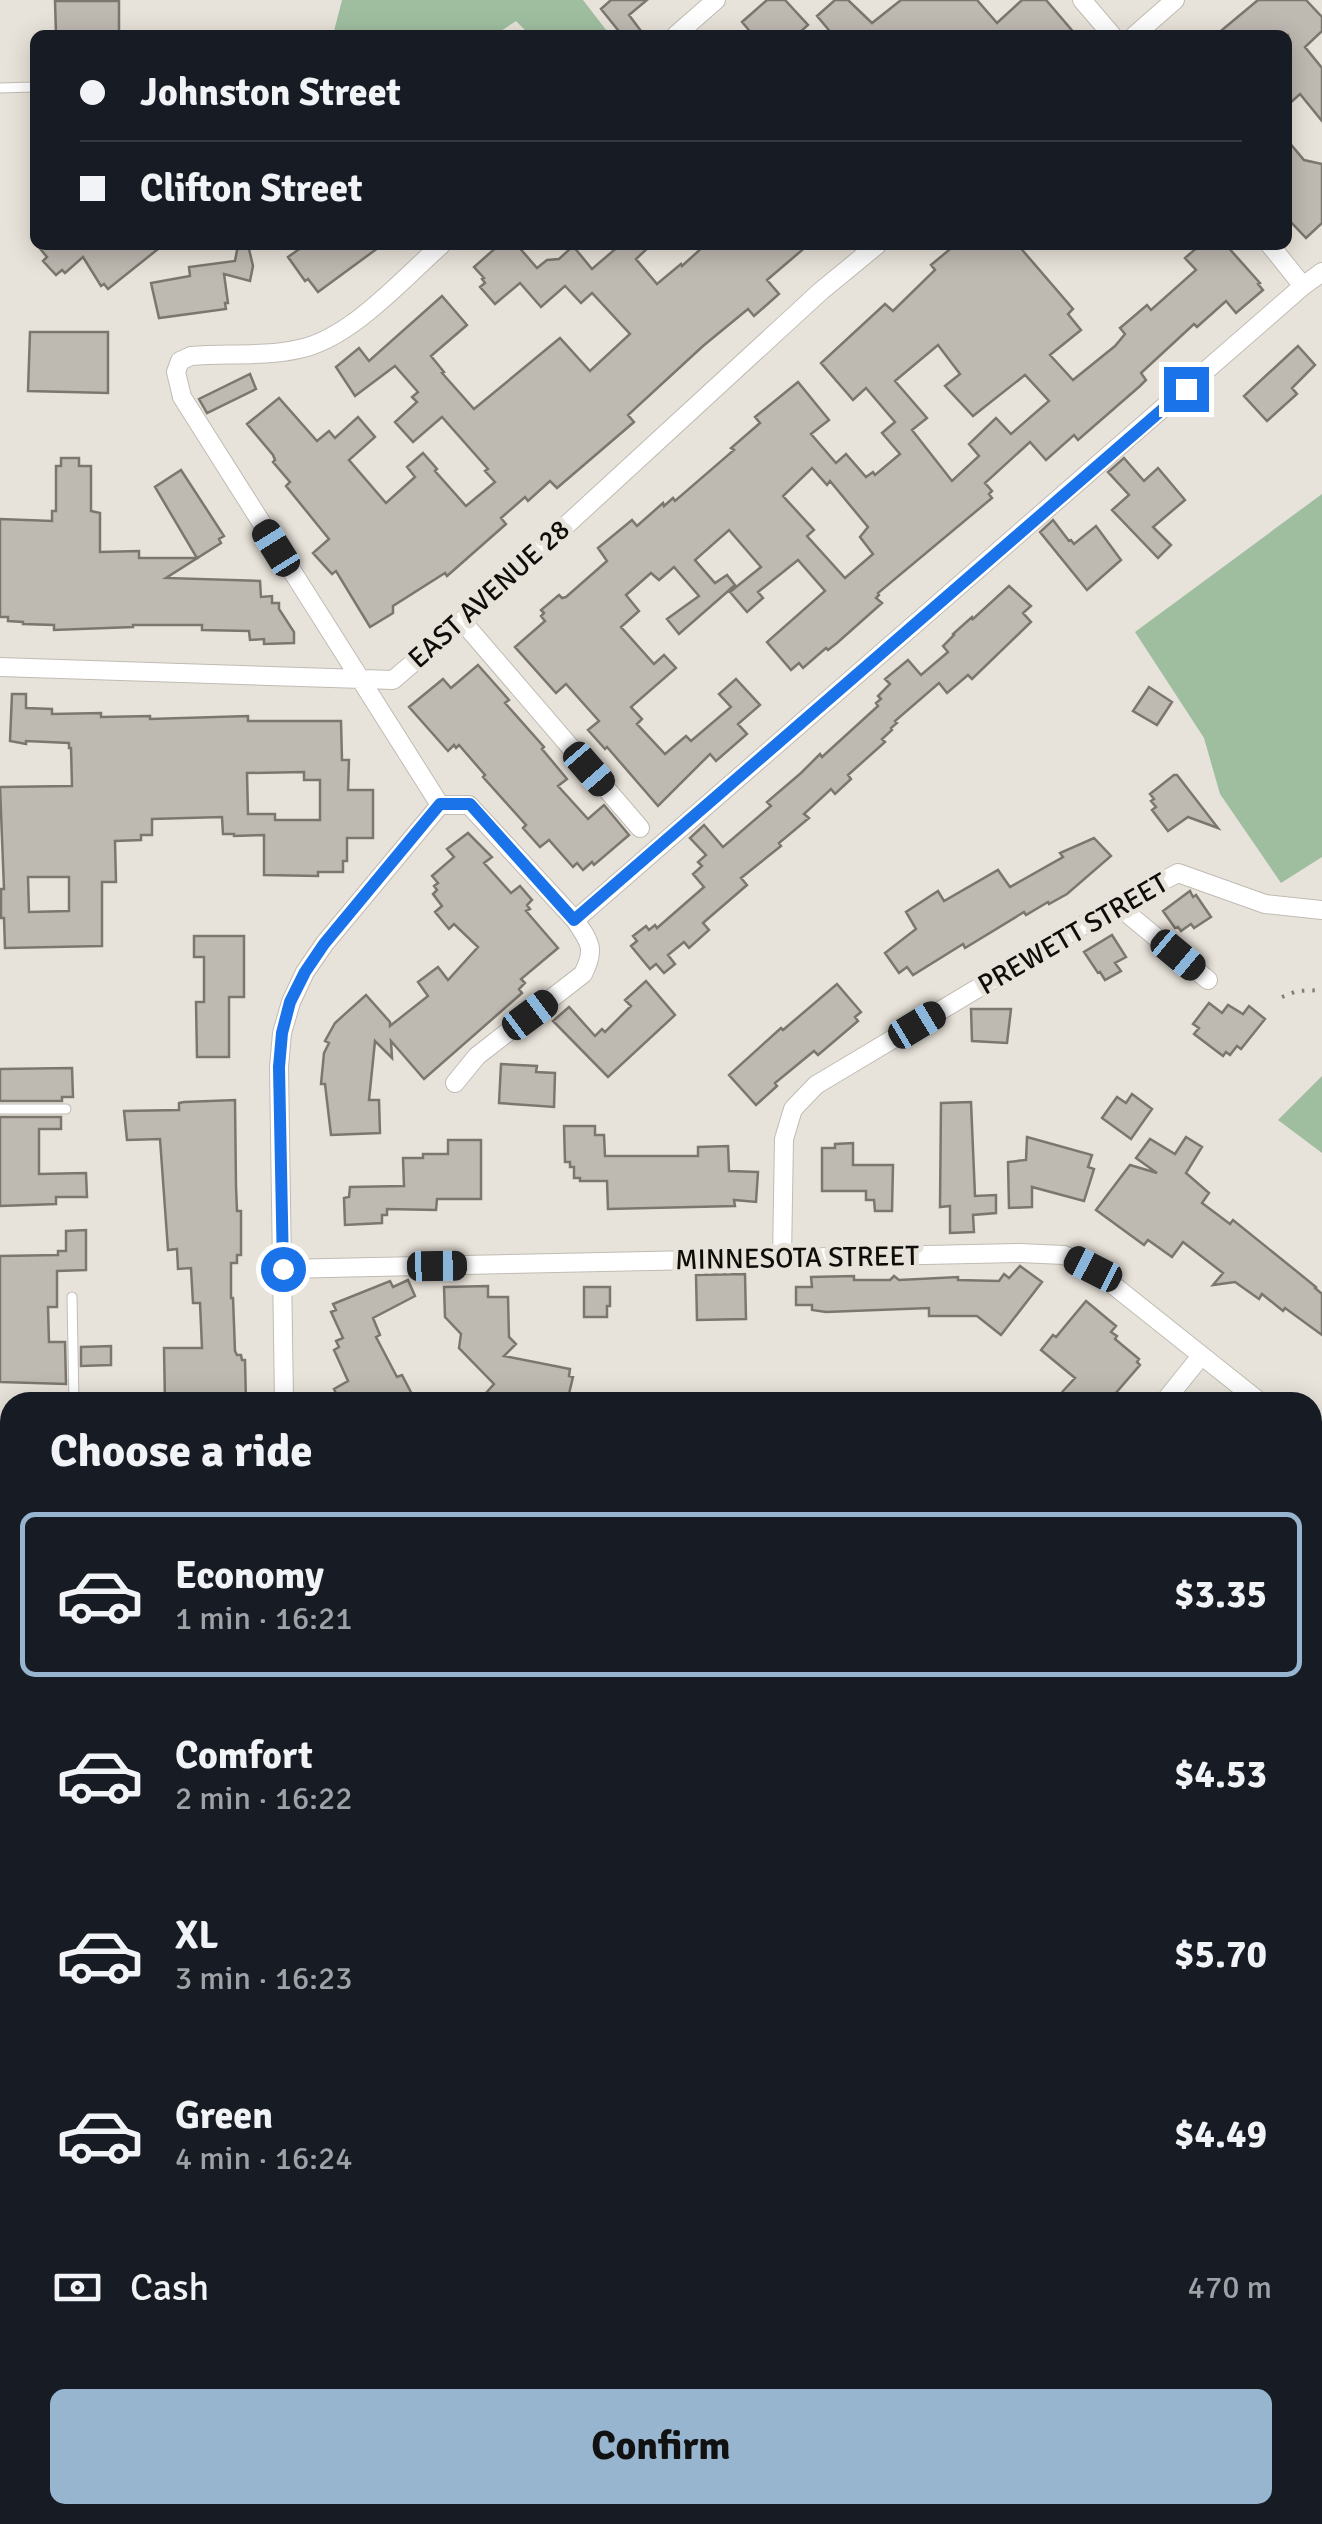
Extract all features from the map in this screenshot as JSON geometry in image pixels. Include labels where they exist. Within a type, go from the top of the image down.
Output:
[{"type":"street","points":[[682,30],[716,0]]},
{"type":"street","points":[[1082,0],[1108,30]]},
{"type":"street","points":[[1141,30],[1175,0]]},
{"type":"street","points":[[435,250],[351,326],[330,337],[278,353],[191,356],[180,361],[176,372],[182,397],[440,804]]},
{"type":"street","name":"EAST AVENUE 28","points":[[0,667],[393,680],[821,291],[872,250]]},
{"type":"street","points":[[1274,250],[1303,286]]},
{"type":"street","points":[[574,920],[1322,272]]},
{"type":"street","points":[[462,620],[640,828]]},
{"type":"street","points":[[440,804],[470,804],[574,920],[590,941],[592,958],[584,974],[477,1056],[455,1083]]},
{"type":"street","points":[[284,1392],[279,1067],[290,1002],[324,944],[440,804]]},
{"type":"street","name":"PREWETT STREET","points":[[782,1258],[784,1139],[793,1109],[816,1085],[1117,905],[1178,873],[1265,904],[1322,910]]},
{"type":"street","points":[[1117,905],[1208,980]]},
{"type":"street","name":"MINNESOTA STREET","points":[[283,1269],[1064,1254],[1093,1269],[1246,1392]]},
{"type":"street","points":[[1172,1392],[1201,1356]]},
{"type":"lane","points":[[0,88],[30,87]]},
{"type":"lane","points":[[0,1109],[66,1109]]},
{"type":"lane","points":[[72,1297],[74,1392]]},
{"type":"path","points":[[1282,997],[1297,991],[1322,990]]},
{"type":"green space","points":[[342,0],[583,0],[606,30],[525,30],[516,21],[502,30],[334,30]]},
{"type":"green space","points":[[1322,494],[1322,857],[1281,883],[1220,794],[1204,738],[1135,632]]},
{"type":"green space","points":[[1322,1076],[1322,1153],[1278,1120]]},
{"type":"building","points":[[611,0],[647,0],[629,15],[640,30],[618,30],[601,9]]},
{"type":"building","points":[[767,0],[785,0],[808,25],[802,30],[749,30],[742,22]]},
{"type":"building","points":[[835,0],[848,0],[872,23],[901,0],[977,0],[997,23],[1022,0],[1046,0],[1072,30],[829,30],[817,16]]},
{"type":"building","points":[[1258,0],[1306,0],[1322,17],[1322,31],[1305,47],[1322,68],[1322,121],[1300,94],[1292,101],[1292,30],[1222,30]]},
{"type":"building","points":[[55,1],[119,1],[119,30],[56,30]]},
{"type":"building","points":[[1292,146],[1304,160],[1322,164],[1322,223],[1306,238],[1292,223]]},
{"type":"building","points":[[41,250],[157,250],[108,289],[104,284],[101,286],[83,257],[65,273],[62,270],[56,275],[43,261],[47,257]]},
{"type":"building","points":[[237,250],[249,250],[253,266],[250,281],[224,274],[226,309],[159,318],[151,283],[190,276],[189,267],[235,261]]},
{"type":"building","points":[[298,250],[375,250],[318,292],[288,257]]},
{"type":"building","points":[[493,250],[521,250],[537,268],[547,260],[559,259],[569,250],[576,250],[592,269],[614,250],[646,250],[636,259],[657,284],[700,250],[802,250],[767,280],[779,294],[754,316],[748,309],[703,346],[628,415],[634,422],[557,488],[550,481],[528,501],[525,497],[501,518],[506,524],[447,576],[445,573],[393,606],[393,613],[370,627],[336,571],[332,574],[313,553],[329,539],[286,486],[290,482],[247,424],[279,398],[317,441],[329,431],[335,438],[358,417],[375,437],[349,460],[386,503],[415,477],[407,467],[423,453],[466,506],[495,482],[442,417],[413,442],[395,422],[417,402],[412,397],[418,392],[395,366],[355,396],[336,367],[359,348],[369,361],[442,296],[467,325],[431,356],[474,409],[560,338],[590,371],[630,334],[592,293],[581,303],[565,286],[541,307],[520,283],[495,304],[480,287],[484,278],[474,267]]},
{"type":"building","points":[[949,250],[1022,250],[1073,309],[1068,314],[1081,330],[1050,355],[1073,380],[1115,346],[1125,334],[1120,328],[1147,305],[1151,310],[1196,270],[1185,258],[1194,250],[1230,250],[1263,290],[1236,313],[1226,301],[1197,327],[1194,324],[1141,373],[1146,380],[1140,386],[1078,440],[1074,435],[1046,460],[1030,442],[985,483],[992,498],[878,593],[876,598],[882,603],[803,668],[799,663],[791,670],[767,642],[825,591],[798,560],[758,592],[763,598],[747,612],[730,592],[761,567],[729,530],[695,560],[715,583],[727,575],[735,585],[679,634],[667,619],[699,596],[674,567],[659,580],[651,573],[626,595],[639,611],[621,627],[654,664],[664,655],[676,668],[631,707],[642,719],[637,724],[665,754],[686,736],[691,741],[731,707],[719,694],[736,679],[760,705],[738,724],[747,734],[716,761],[710,754],[658,806],[588,730],[599,721],[566,684],[556,693],[515,647],[545,621],[541,610],[559,595],[566,597],[607,561],[598,548],[632,520],[637,526],[663,503],[664,506],[673,498],[675,501],[760,423],[755,417],[798,382],[829,420],[811,434],[836,463],[846,454],[866,477],[873,472],[875,475],[900,454],[882,433],[895,422],[866,388],[853,400],[821,363],[885,304],[893,311],[935,270],[931,265]],"holes":[[[938,345],[960,374],[945,386],[973,416],[1025,375],[1049,401],[1011,434],[996,418],[969,444],[979,456],[952,481],[912,430],[927,418],[895,381]],[[812,468],[827,485],[830,481],[868,527],[860,537],[873,554],[845,578],[807,536],[814,530],[783,496]]]},
{"type":"building","points":[[30,332],[108,332],[108,393],[28,391]]},
{"type":"building","points":[[1298,346],[1315,365],[1292,388],[1297,394],[1267,421],[1244,396]]},
{"type":"building","points":[[250,374],[256,389],[207,413],[199,399]]},
{"type":"building","points":[[61,458],[79,458],[79,466],[91,466],[91,511],[100,513],[100,552],[139,551],[139,558],[197,558],[155,487],[181,470],[224,536],[219,539],[221,543],[166,578],[260,581],[261,597],[272,596],[272,603],[279,603],[294,632],[294,643],[264,644],[264,639],[250,640],[249,631],[202,630],[202,625],[54,630],[54,625],[23,624],[0,617],[0,519],[52,521],[52,511],[56,511],[56,466],[61,466]]},
{"type":"building","points":[[1124,458],[1144,481],[1158,468],[1185,500],[1153,527],[1171,545],[1158,558],[1112,510],[1129,495],[1108,472]]},
{"type":"building","points":[[1053,520],[1074,544],[1096,526],[1121,560],[1087,590],[1040,532]]},
{"type":"building","points":[[1009,586],[1031,606],[1023,613],[1031,622],[972,679],[968,675],[947,693],[939,683],[895,721],[882,739],[885,742],[848,775],[851,779],[835,794],[831,789],[804,814],[809,818],[779,843],[781,846],[741,878],[747,885],[703,923],[709,930],[689,948],[684,942],[668,955],[675,964],[664,973],[656,964],[650,969],[631,946],[637,941],[633,936],[646,926],[649,930],[655,925],[657,928],[704,887],[693,874],[706,855],[690,838],[704,825],[723,847],[771,806],[767,802],[878,706],[878,696],[890,684],[885,679],[908,660],[921,675],[948,652],[943,646],[953,634]]},
{"type":"building","points":[[478,665],[567,779],[558,786],[588,819],[604,805],[629,835],[594,865],[592,862],[583,870],[577,863],[573,867],[549,840],[540,847],[459,745],[448,751],[409,707],[443,679],[451,688]]},
{"type":"building","points":[[1149,687],[1172,702],[1157,725],[1133,711]]},
{"type":"building","points":[[12,694],[26,694],[26,708],[52,709],[52,714],[341,721],[342,760],[349,760],[348,790],[373,790],[373,838],[347,838],[343,872],[318,872],[318,876],[264,875],[264,835],[223,834],[222,817],[152,819],[152,835],[141,835],[141,840],[115,841],[116,882],[102,882],[102,946],[5,948],[1,918],[4,889],[0,787],[72,786],[69,743],[10,741]],"holes":[[[304,772],[304,780],[320,780],[320,820],[275,820],[275,814],[248,814],[247,773]],[[28,877],[69,877],[69,911],[29,912]]]},
{"type":"building","points":[[1174,775],[1218,828],[1188,817],[1168,831],[1152,810],[1156,807],[1150,794]]},
{"type":"building","points":[[468,833],[492,857],[484,863],[511,893],[520,886],[532,900],[526,911],[558,948],[521,979],[525,983],[519,989],[522,993],[424,1079],[391,1041],[392,1058],[375,1041],[369,1100],[379,1100],[380,1133],[331,1135],[325,1084],[321,1084],[329,1043],[325,1041],[335,1023],[366,995],[390,1026],[428,996],[418,982],[438,967],[448,980],[478,947],[454,924],[449,929],[435,912],[442,906],[433,894],[438,883],[432,876],[454,857],[447,849]]},
{"type":"building","points":[[1094,838],[1111,856],[1067,894],[1049,904],[1026,915],[1024,912],[913,975],[907,967],[899,973],[885,953],[916,929],[906,912],[938,891],[944,901],[998,870],[1010,887],[1063,857],[1060,853]]},
{"type":"building","points":[[1190,891],[1211,917],[1181,931],[1163,911]]},
{"type":"building","points":[[1112,935],[1126,957],[1115,963],[1121,971],[1105,980],[1084,952]]},
{"type":"building","points":[[194,936],[244,936],[244,997],[229,997],[229,1057],[197,1057],[196,1002],[204,1002],[204,957],[194,957]]},
{"type":"building","points":[[646,981],[675,1015],[608,1077],[553,1021],[569,1007],[595,1036],[602,1029],[605,1032],[631,1006],[625,1000]]},
{"type":"building","points":[[837,984],[861,1012],[855,1017],[858,1021],[818,1055],[814,1051],[775,1083],[777,1086],[756,1105],[729,1075]]},
{"type":"building","points":[[1209,1003],[1222,1013],[1228,1005],[1243,1014],[1249,1006],[1265,1019],[1241,1049],[1237,1046],[1230,1055],[1226,1052],[1223,1056],[1194,1034],[1199,1028],[1193,1024]]},
{"type":"building","points":[[971,1009],[1011,1009],[1007,1043],[972,1041]]},
{"type":"building","points":[[501,1064],[537,1066],[536,1072],[555,1073],[554,1107],[499,1103]]},
{"type":"building","points":[[72,1068],[73,1097],[62,1097],[62,1101],[0,1101],[0,1069]]},
{"type":"building","points":[[1132,1094],[1152,1109],[1131,1139],[1102,1118],[1117,1097],[1126,1103]]},
{"type":"building","points":[[235,1100],[241,1255],[237,1255],[237,1263],[231,1263],[231,1298],[235,1351],[245,1360],[246,1392],[165,1392],[164,1348],[202,1348],[200,1303],[193,1303],[191,1268],[178,1269],[177,1249],[168,1250],[160,1139],[127,1140],[124,1111],[179,1110],[179,1103]]},
{"type":"building","points":[[971,1102],[975,1196],[996,1195],[996,1213],[973,1215],[974,1232],[950,1233],[950,1206],[940,1207],[941,1103]]},
{"type":"building","points":[[0,1117],[61,1117],[61,1129],[39,1129],[39,1174],[86,1173],[87,1197],[56,1197],[56,1204],[0,1206]]},
{"type":"building","points":[[564,1126],[595,1126],[595,1135],[604,1135],[605,1156],[698,1156],[698,1147],[728,1146],[729,1171],[758,1172],[756,1202],[734,1200],[735,1206],[608,1209],[607,1181],[580,1181],[574,1178],[574,1167],[565,1162]]},
{"type":"building","points":[[1027,1137],[1092,1155],[1088,1167],[1094,1169],[1084,1201],[1032,1187],[1032,1207],[1009,1208],[1008,1162],[1026,1160]]},
{"type":"building","points":[[1186,1137],[1202,1147],[1186,1173],[1209,1193],[1202,1203],[1230,1224],[1233,1220],[1316,1287],[1322,1294],[1322,1335],[1262,1294],[1259,1299],[1235,1282],[1213,1285],[1223,1273],[1183,1242],[1172,1257],[1148,1240],[1144,1245],[1096,1210],[1130,1165],[1157,1173],[1136,1158],[1150,1139],[1175,1154]]},
{"type":"building","points":[[448,1140],[481,1140],[481,1199],[437,1199],[436,1210],[387,1209],[382,1223],[345,1225],[344,1198],[349,1197],[350,1187],[404,1186],[403,1158],[448,1154]]},
{"type":"building","points":[[853,1143],[853,1165],[893,1165],[892,1211],[875,1211],[874,1200],[866,1200],[866,1191],[822,1191],[822,1148]]},
{"type":"building","points":[[86,1230],[86,1270],[57,1271],[57,1307],[48,1307],[49,1342],[65,1342],[66,1384],[0,1382],[0,1256],[58,1255],[58,1251],[66,1251],[66,1231]]},
{"type":"building","points":[[1020,1266],[1042,1282],[1001,1335],[977,1316],[929,1316],[929,1308],[826,1312],[812,1310],[812,1305],[796,1305],[796,1287],[812,1287],[811,1277],[958,1277],[999,1281],[1004,1274],[1009,1278]]},
{"type":"building","points":[[745,1274],[746,1319],[697,1320],[696,1275]]},
{"type":"building","points":[[408,1280],[415,1296],[373,1318],[380,1335],[376,1337],[397,1377],[402,1375],[411,1392],[335,1392],[334,1389],[348,1381],[334,1350],[339,1347],[336,1341],[343,1338],[331,1312],[336,1310],[333,1304],[390,1281],[393,1287]]},
{"type":"building","points":[[488,1286],[488,1297],[508,1297],[509,1337],[516,1344],[504,1356],[570,1369],[569,1376],[573,1377],[569,1392],[487,1392],[494,1384],[459,1348],[461,1334],[445,1317],[444,1287]]},
{"type":"building","points":[[584,1287],[610,1287],[607,1317],[584,1317]]},
{"type":"building","points":[[1086,1301],[1116,1326],[1111,1332],[1117,1336],[1115,1339],[1139,1359],[1140,1365],[1117,1392],[1062,1392],[1075,1378],[1041,1350],[1053,1335],[1056,1337]]},
{"type":"building","points":[[111,1346],[111,1365],[81,1366],[81,1347]]},
{"type":"route","points":[[283,1269],[279,1067],[290,1002],[324,944],[440,804],[470,804],[574,920],[1186,389]]}]
